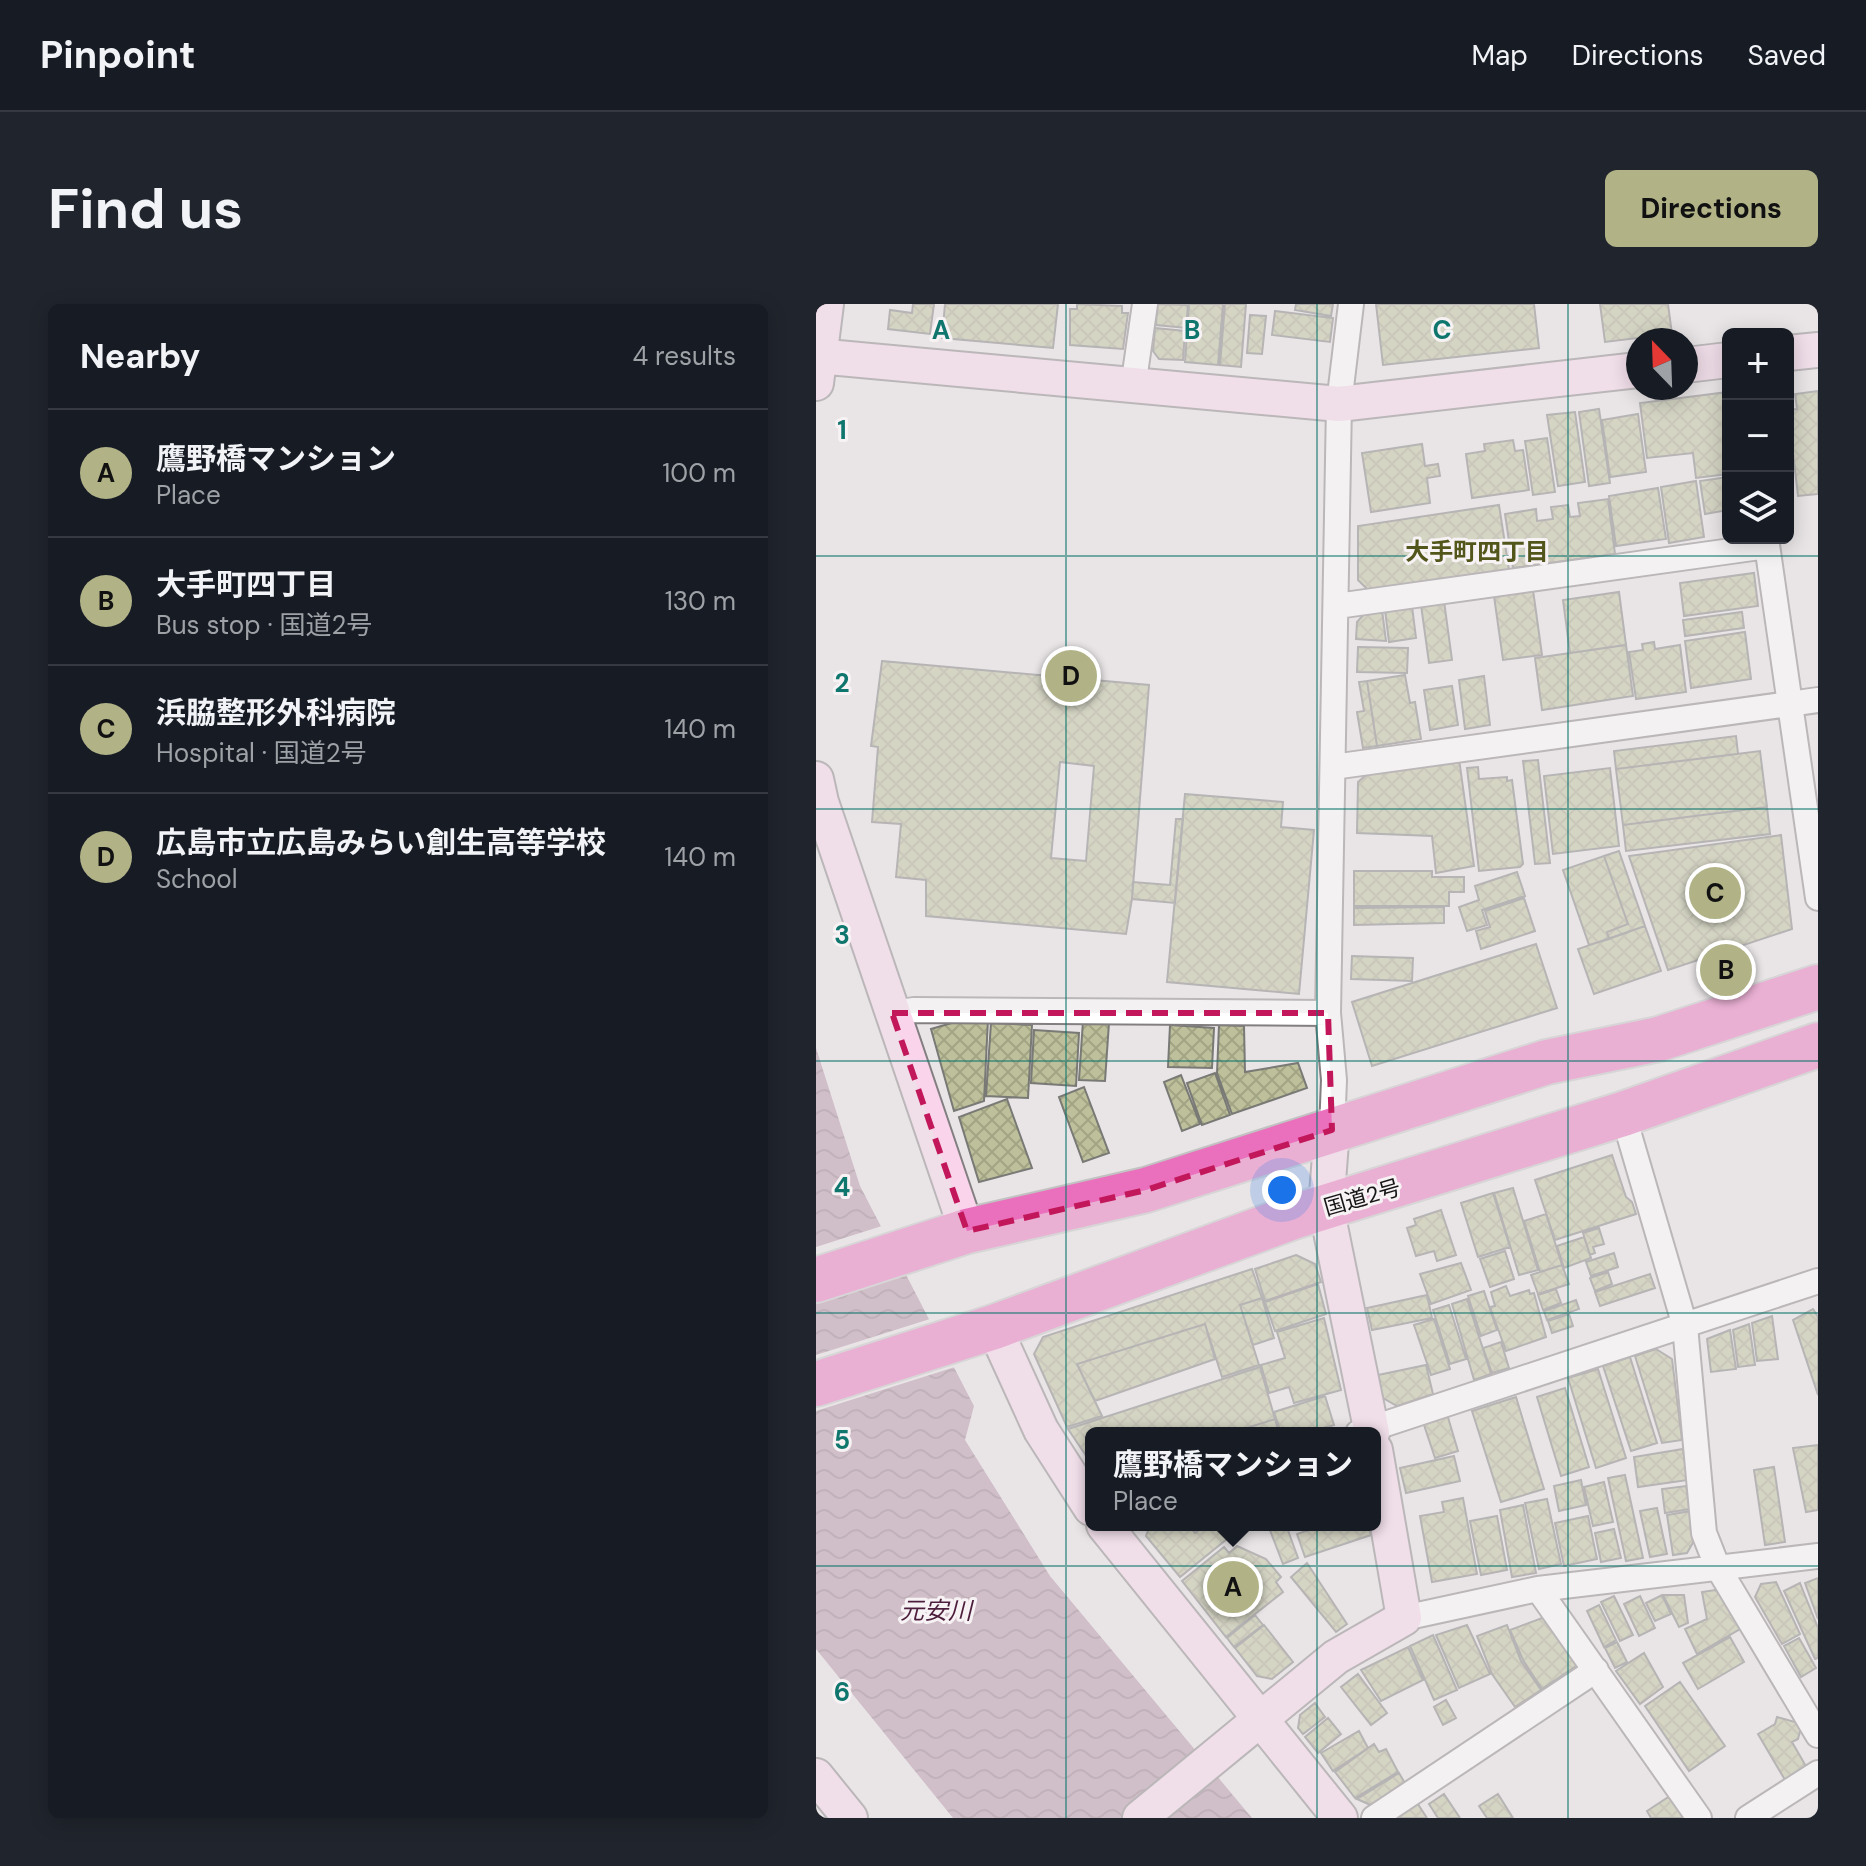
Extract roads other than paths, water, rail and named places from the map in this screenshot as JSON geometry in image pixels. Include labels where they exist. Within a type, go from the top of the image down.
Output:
[{"type":"highway","points":[[816,1280],[967,1231],[1146,1190],[1547,1062],[1659,1039],[1818,987]]},
{"type":"highway","name":"国道2号","points":[[816,1384],[994,1327],[1326,1207],[1623,1114],[1818,1045]]},
{"type":"street","points":[[826,304],[817,365],[1339,404],[1626,371]]},
{"type":"street","points":[[1133,387],[1145,304]]},
{"type":"street","points":[[1351,304],[1339,404],[1328,1013],[1334,1080],[1326,1207],[1367,1427]]},
{"type":"street","points":[[1794,352],[1818,350]]},
{"type":"street","points":[[1698,364],[1722,361]]},
{"type":"street","points":[[1337,606],[1754,544]]},
{"type":"street","points":[[1767,544],[1818,898]]},
{"type":"street","points":[[1333,767],[1818,700]]},
{"type":"street","points":[[816,779],[967,1231]]},
{"type":"street","points":[[892,1013],[914,1010],[1328,1013]]},
{"type":"street","points":[[1623,1114],[1685,1326],[1704,1533],[1717,1566],[1818,1735]]},
{"type":"street","points":[[1381,1432],[1818,1281]]},
{"type":"street","points":[[994,1327],[1041,1430],[1085,1499]]},
{"type":"street","points":[[1381,1498],[1404,1618]]},
{"type":"street","points":[[1109,1531],[1340,1818]]},
{"type":"street","points":[[1140,1818],[1336,1657],[1404,1618],[1538,1589],[1818,1556]]},
{"type":"street","points":[[1538,1589],[1699,1818]]},
{"type":"street","points":[[1374,1818],[1596,1670]]},
{"type":"street","points":[[1748,1818],[1818,1773]]},
{"type":"street","points":[[816,1776],[850,1818]]},
{"type":"water","name":"元安川","points":[[816,1048],[860,1186],[974,1406],[965,1440],[1050,1576],[1252,1818],[953,1818],[816,1649]]},
{"type":"place","name":"広島市立広島みらい創生高等学校","points":[[1071,676]]},
{"type":"place","name":"浜脇整形外科病院","points":[[1715,893]]},
{"type":"place","name":"大手町四丁目","points":[[1726,970]]},
{"type":"place","name":"鷹野橋マンション","points":[[1233,1587]]},
{"type":"district","name":"大手町四丁目","points":[[1477,552]]}]
